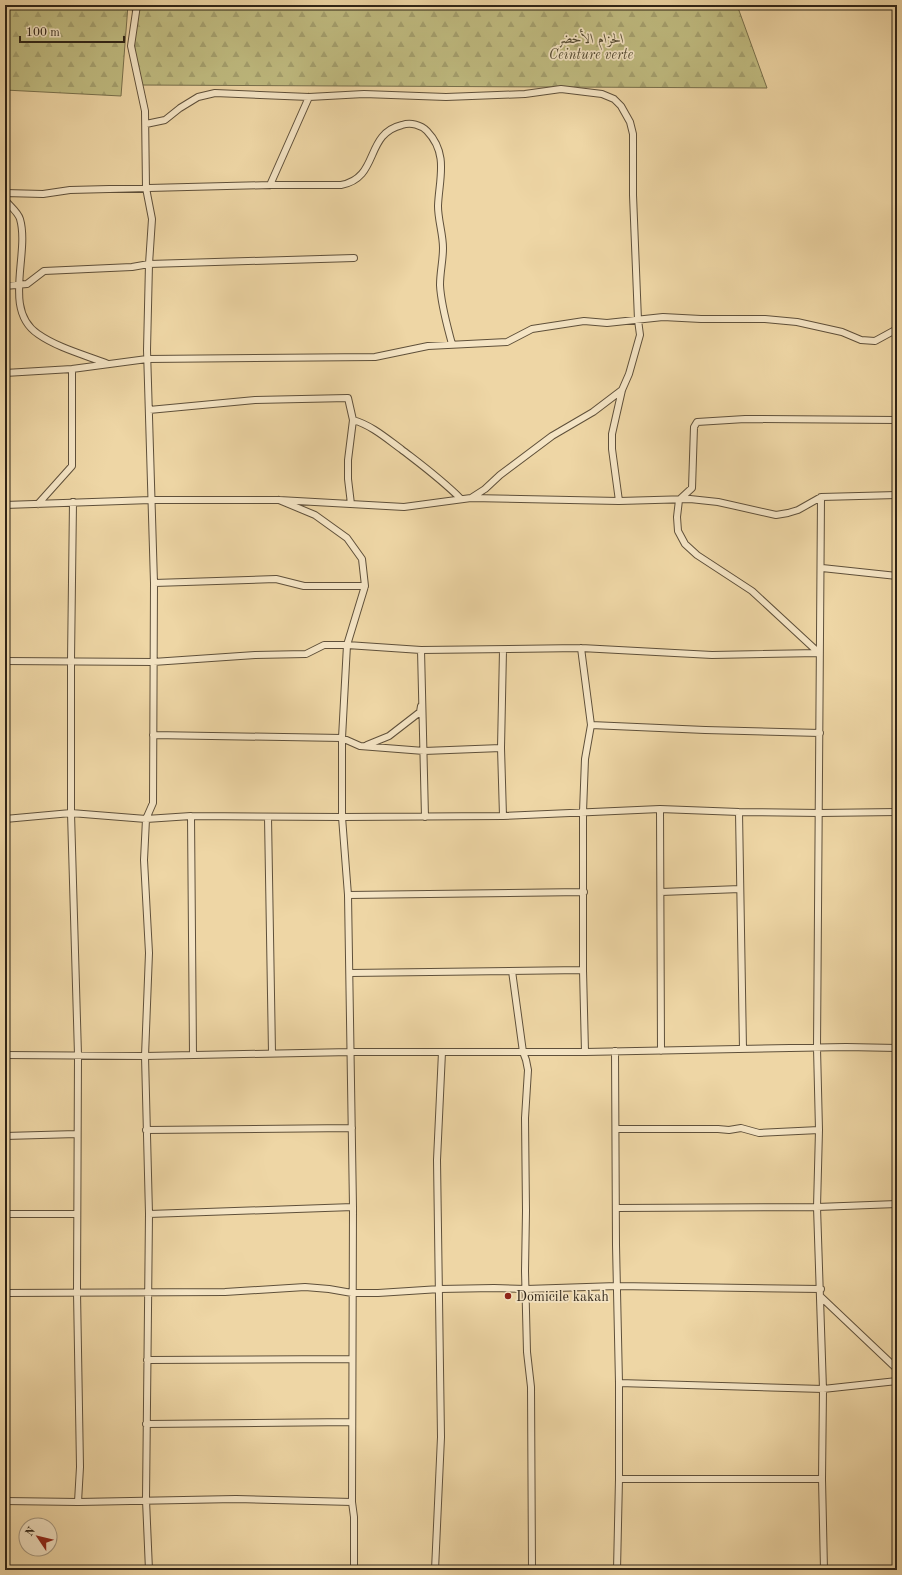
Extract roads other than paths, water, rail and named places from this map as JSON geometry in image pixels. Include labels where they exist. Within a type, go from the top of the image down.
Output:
[{"type":"street","points":[[137,5],[131,46],[145,111],[146,188],[152,220],[149,264],[147,359],[154,583],[153,804],[146,819],[144,860],[149,953],[145,1056],[149,1214],[146,1424],[146,1500],[149,1570]]},
{"type":"street","points":[[146,124],[165,120],[180,108],[198,97],[215,93],[309,96],[364,94],[446,97],[525,94],[561,89],[602,94],[614,99],[622,106],[630,122],[633,134],[633,195],[638,320],[640,335],[629,374],[622,390],[612,434],[612,449],[619,501]]},
{"type":"street","points":[[270,185],[309,96]]},
{"type":"street","points":[[5,193],[43,194],[70,190],[270,185],[341,185],[352,183],[364,173],[376,145],[390,131],[396,127],[414,124],[426,130],[436,144],[441,162],[442,176],[438,205],[443,248],[440,285],[442,302],[452,344]]},
{"type":"street","points":[[5,200],[20,217],[23,237],[19,298],[20,310],[26,324],[37,334],[74,351],[110,364]]},
{"type":"street","points":[[5,286],[27,284],[44,271],[132,267],[149,264],[354,258]]},
{"type":"street","points":[[5,372],[72,369],[147,359],[375,357],[428,346],[507,342],[532,329],[584,322],[607,324],[663,317],[701,319],[765,319],[797,322],[842,332],[861,340],[875,341],[897,329]]},
{"type":"street","points":[[38,504],[72,466],[72,369]]},
{"type":"street","points":[[471,498],[485,489],[500,475],[552,436],[593,412],[622,390]]},
{"type":"street","points":[[149,410],[255,400],[348,398],[353,420],[348,460],[348,480],[351,504]]},
{"type":"street","points":[[819,653],[752,591],[684,544],[678,531],[677,517],[679,500],[692,488],[694,426],[697,422],[745,419],[897,420]]},
{"type":"street","points":[[353,420],[364,423],[435,474],[461,500]]},
{"type":"street","points":[[5,505],[73,502],[103,503],[151,500],[279,500],[404,507],[471,498],[619,501],[690,499],[718,502],[776,514],[798,510],[821,497],[897,495]]},
{"type":"street","points":[[821,497],[822,568],[819,653],[820,814],[817,1048],[819,1130],[817,1207],[821,1289],[823,1389],[822,1480],[824,1570]]},
{"type":"street","points":[[279,500],[315,516],[347,538],[362,559],[365,586],[348,645],[342,738],[342,818],[348,895],[350,973],[353,1207],[352,1502],[354,1517],[354,1570]]},
{"type":"street","points":[[73,502],[70,660],[71,813],[78,1055],[77,1292],[80,1467],[78,1502]]},
{"type":"street","points":[[822,568],[897,576]]},
{"type":"street","points":[[154,583],[276,579],[304,586],[365,586]]},
{"type":"street","points":[[5,661],[70,660],[153,662],[255,655],[306,654],[324,645],[348,645],[421,650],[581,648],[712,655],[819,653]]},
{"type":"street","points":[[581,648],[591,725],[585,759],[583,812],[583,970],[585,1052]]},
{"type":"street","points":[[421,650],[425,817]]},
{"type":"street","points":[[503,650],[501,748],[503,816]]},
{"type":"street","points":[[365,746],[389,736],[420,712],[422,703]]},
{"type":"street","points":[[591,725],[820,733]]},
{"type":"street","points":[[153,735],[342,738],[360,746],[424,751],[501,748]]},
{"type":"street","points":[[5,819],[71,813],[146,819],[191,816],[342,818],[503,816],[660,809],[820,814],[897,812]]},
{"type":"street","points":[[660,809],[661,1051]]},
{"type":"street","points":[[738,812],[743,1049]]},
{"type":"street","points":[[191,816],[193,1055]]},
{"type":"street","points":[[268,817],[272,1053]]},
{"type":"street","points":[[661,892],[740,889]]},
{"type":"street","points":[[348,895],[584,892]]},
{"type":"street","points":[[512,970],[522,1052],[526,1060],[528,1070],[525,1118],[526,1289],[528,1352],[531,1387],[532,1570]]},
{"type":"street","points":[[350,973],[583,970]]},
{"type":"street","points":[[5,1055],[145,1056],[351,1052],[585,1052],[897,1048]]},
{"type":"street","points":[[616,1051],[616,1208],[619,1383],[617,1570]]},
{"type":"street","points":[[435,1570],[442,1391],[439,1310],[440,1289],[438,1267],[437,1160],[442,1052]]},
{"type":"street","points":[[146,1130],[352,1128]]},
{"type":"street","points":[[616,1129],[729,1130],[741,1128],[759,1133],[819,1130]]},
{"type":"street","points":[[5,1136],[77,1134]]},
{"type":"street","points":[[616,1208],[817,1207],[897,1204]]},
{"type":"street","points":[[149,1214],[353,1207]]},
{"type":"street","points":[[5,1214],[77,1214]]},
{"type":"street","points":[[5,1293],[225,1292],[305,1287],[352,1293],[440,1289],[526,1289],[617,1286],[821,1289]]},
{"type":"street","points":[[821,1297],[897,1370]]},
{"type":"street","points":[[147,1360],[352,1359]]},
{"type":"street","points":[[619,1383],[823,1389],[897,1381]]},
{"type":"street","points":[[146,1424],[352,1422]]},
{"type":"street","points":[[619,1479],[822,1480]]},
{"type":"street","points":[[5,1501],[78,1502],[236,1499],[352,1502]]},
{"type":"place","name":"Domicile kakah","points":[[508,1296]]},
{"type":"park label","name":"الحزام الأخضر Ceinture verte","points":[[591,46]]}]
